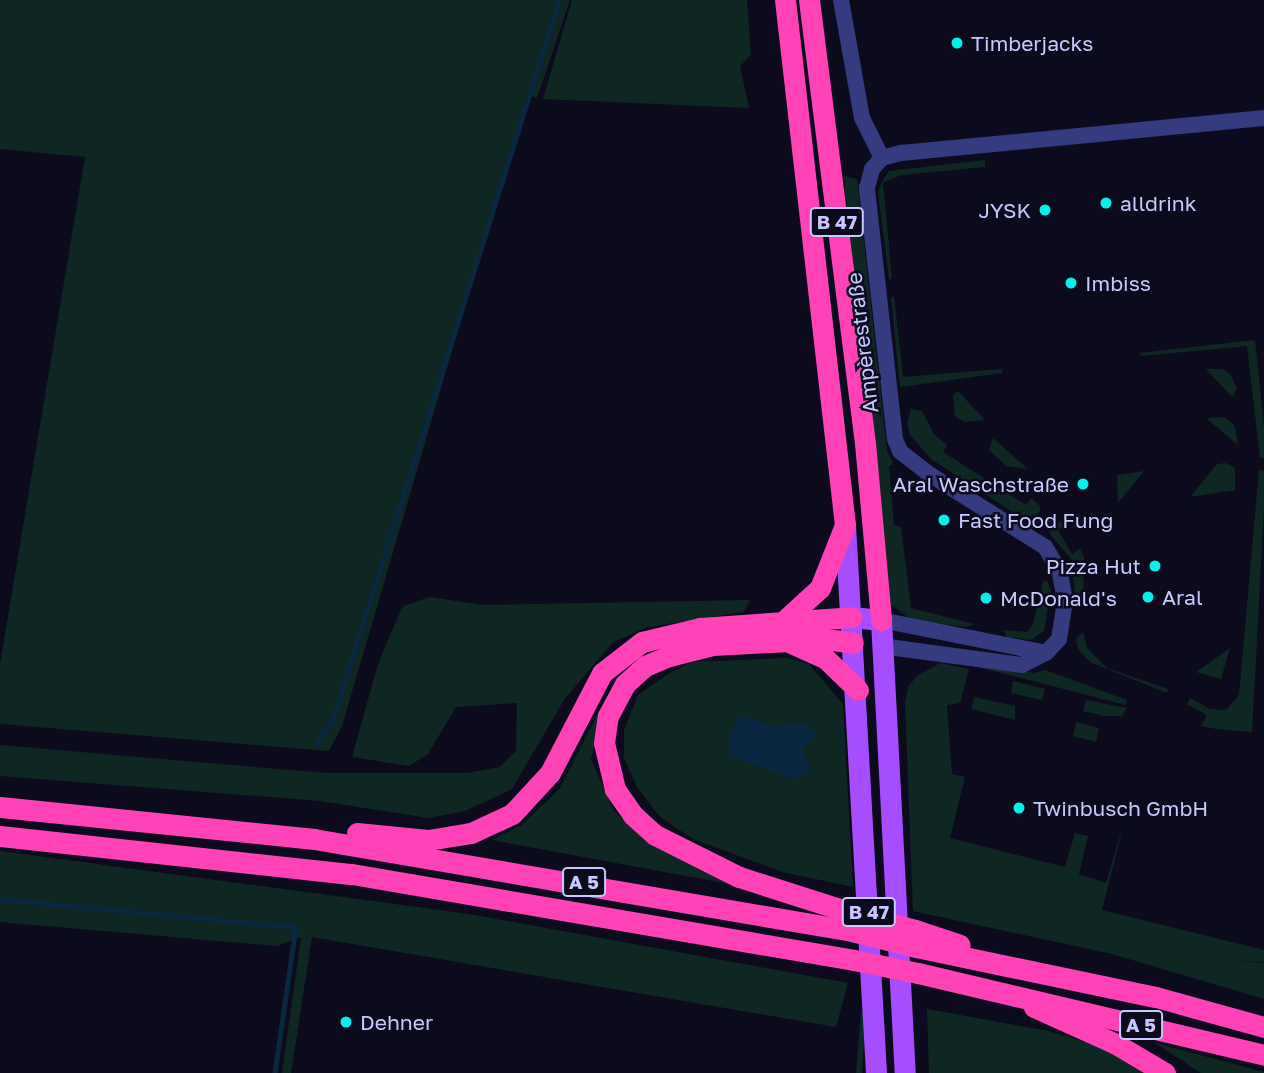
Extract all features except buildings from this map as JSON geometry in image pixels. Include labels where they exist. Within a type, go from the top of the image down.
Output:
[{"type":"highway","name":"B 47","points":[[785,0],[845,525]]},
{"type":"highway","name":"B 47","points":[[809,0],[863,429],[881,620]]},
{"type":"highway","points":[[784,630],[820,588],[845,525]]},
{"type":"highway","points":[[852,617],[690,649],[634,674],[608,716],[604,743],[607,768],[615,789],[632,815],[655,835],[738,877],[852,922]]},
{"type":"highway","points":[[784,630],[825,658],[858,690]]},
{"type":"highway","points":[[314,839],[362,833],[428,840],[497,823],[539,788],[594,683],[616,659],[660,635],[784,630],[853,643]]},
{"type":"highway","name":"A 5","points":[[0,807],[314,839],[852,922],[916,938],[951,940],[979,958],[1156,997],[1264,1027]]},
{"type":"highway","name":"A 5","points":[[0,835],[352,874],[854,960],[1019,995],[1264,1055]]},
{"type":"highway","points":[[1019,995],[1047,1016],[1116,1044],[1165,1073]]},
{"type":"main road","name":"B 47","points":[[845,525],[858,690],[876,1073]]},
{"type":"main road","points":[[852,617],[881,620]]},
{"type":"main road","name":"B 47","points":[[881,620],[897,858],[905,1073]]},
{"type":"main road","points":[[853,643],[881,646]]},
{"type":"street","points":[[841,0],[862,118],[882,158],[1264,118]]},
{"type":"street","name":"Ampèrestraße","points":[[882,158],[872,169],[867,188],[895,439],[900,451],[919,467],[1045,547],[1053,558],[1065,586],[1064,621],[1059,639],[1046,653]]},
{"type":"street","points":[[881,620],[1046,653]]},
{"type":"street","points":[[881,646],[1012,665],[1034,662],[1046,653]]},
{"type":"green space","points":[[0,0],[570,0],[537,98],[527,95],[342,726],[329,751],[0,724],[0,664],[85,157],[0,149]]},
{"type":"green space","points":[[572,0],[747,0],[751,55],[740,66],[749,108],[543,99]]},
{"type":"green space","points":[[985,160],[985,167],[902,175],[883,182],[892,279],[889,279],[878,192],[882,182],[889,171]]},
{"type":"green space","points":[[844,176],[857,179],[887,450],[893,464],[889,466],[894,525],[901,527],[911,608],[974,624],[967,627],[912,620],[891,605],[888,595]]},
{"type":"green space","points":[[894,296],[903,377],[1002,369],[1002,373],[900,387],[891,298]]},
{"type":"green space","points":[[1255,340],[1264,426],[1264,458],[1260,458],[1247,346],[1141,356],[1140,353]]},
{"type":"green space","points":[[1206,369],[1222,369],[1230,374],[1237,389],[1232,397]]},
{"type":"green space","points":[[958,391],[985,420],[965,422],[955,416],[953,395]]},
{"type":"green space","points":[[911,409],[922,411],[934,434],[947,445],[943,452],[1026,505],[1031,498],[1040,506],[1040,512],[1025,520],[931,459],[910,435],[907,422]]},
{"type":"green space","points":[[1224,417],[1235,426],[1238,445],[1206,418]]},
{"type":"green space","points":[[993,438],[1028,469],[1006,466],[989,450]]},
{"type":"green space","points":[[1226,463],[1235,468],[1235,490],[1190,497],[1217,464]]},
{"type":"green space","points":[[1259,470],[1264,471],[1264,508],[1252,732],[1201,726],[1207,715],[1187,704],[1190,698],[1210,709],[1226,710],[1239,695]]},
{"type":"green space","points":[[1144,471],[1118,503],[1117,475]]},
{"type":"green space","points":[[1061,522],[1065,525],[1058,530],[1072,554],[1080,549],[1084,557],[1083,608],[1076,602],[1071,559],[1049,533],[1054,523]]},
{"type":"green space","points":[[1043,581],[1047,581],[1051,590],[1044,631],[1031,640],[1007,637],[1003,630],[1027,632],[1033,624]]},
{"type":"green space","points":[[429,597],[483,605],[750,600],[744,612],[648,627],[613,642],[564,700],[512,789],[465,811],[428,818],[320,801],[0,776],[0,745],[325,773],[467,773],[500,767],[516,751],[517,703],[456,707],[428,754],[409,766],[352,757],[378,664],[402,607]]},
{"type":"green space","points":[[1083,632],[1087,648],[1107,668],[1168,689],[1167,693],[1090,662],[1078,649],[1076,639]]},
{"type":"green space","points":[[1230,648],[1221,679],[1196,672]]},
{"type":"green space","points":[[787,658],[809,664],[843,704],[853,887],[782,872],[693,839],[660,817],[637,787],[624,758],[624,730],[638,695],[668,674],[693,662]]},
{"type":"green space","points":[[959,662],[1034,673],[1045,670],[1127,700],[1126,705]]},
{"type":"green space","points":[[940,663],[969,669],[960,703],[947,705],[952,774],[965,777],[950,838],[1065,867],[1075,833],[1088,836],[1079,874],[1106,883],[1125,819],[1102,910],[1264,950],[1264,962],[1235,961],[1264,963],[1264,999],[1112,954],[913,911],[905,703],[908,687],[917,676]]},
{"type":"green space","points":[[1013,681],[1045,689],[1042,700],[1011,693]]},
{"type":"green space","points":[[607,695],[591,759],[614,811],[642,836],[740,886],[492,840],[522,825],[560,788]]},
{"type":"green space","points":[[974,697],[1015,706],[1015,720],[971,709]]},
{"type":"green space","points":[[1086,700],[1127,708],[1122,716],[1104,716],[1083,711]]},
{"type":"green space","points":[[1076,722],[1099,728],[1096,742],[1073,736]]},
{"type":"green space","points":[[0,851],[469,914],[848,983],[836,1027],[312,937],[291,1073],[282,1073],[301,937],[277,946],[0,922]]},
{"type":"green space","points":[[927,1009],[1048,1031],[1118,1052],[1155,1073],[929,1073]]},
{"type":"green space","points":[[861,1011],[866,1014],[862,1073],[856,1073]]},
{"type":"green space","points":[[1155,1043],[1264,1072],[1264,1073],[1201,1073]]},
{"type":"water","points":[[742,715],[774,727],[805,722],[817,735],[802,750],[811,769],[795,780],[730,756],[729,733]]},
{"type":"waterway","points":[[317,743],[332,721],[559,0]]},
{"type":"waterway","points":[[0,899],[296,927],[275,1073]]},
{"type":"place","name":"Timberjacks","points":[[957,43]]},
{"type":"place","name":"alldrink","points":[[1106,203]]},
{"type":"place","name":"JYSK","points":[[1045,210]]},
{"type":"place","name":"Imbiss","points":[[1071,283]]},
{"type":"place","name":"Aral Waschstraße","points":[[1083,484]]},
{"type":"place","name":"Fast Food Fung","points":[[944,520]]},
{"type":"place","name":"Pizza Hut","points":[[1155,566]]},
{"type":"place","name":"Aral","points":[[1148,597]]},
{"type":"place","name":"McDonald's","points":[[986,598]]},
{"type":"place","name":"Twinbusch GmbH","points":[[1019,808]]},
{"type":"place","name":"Dehner","points":[[346,1022]]}]
